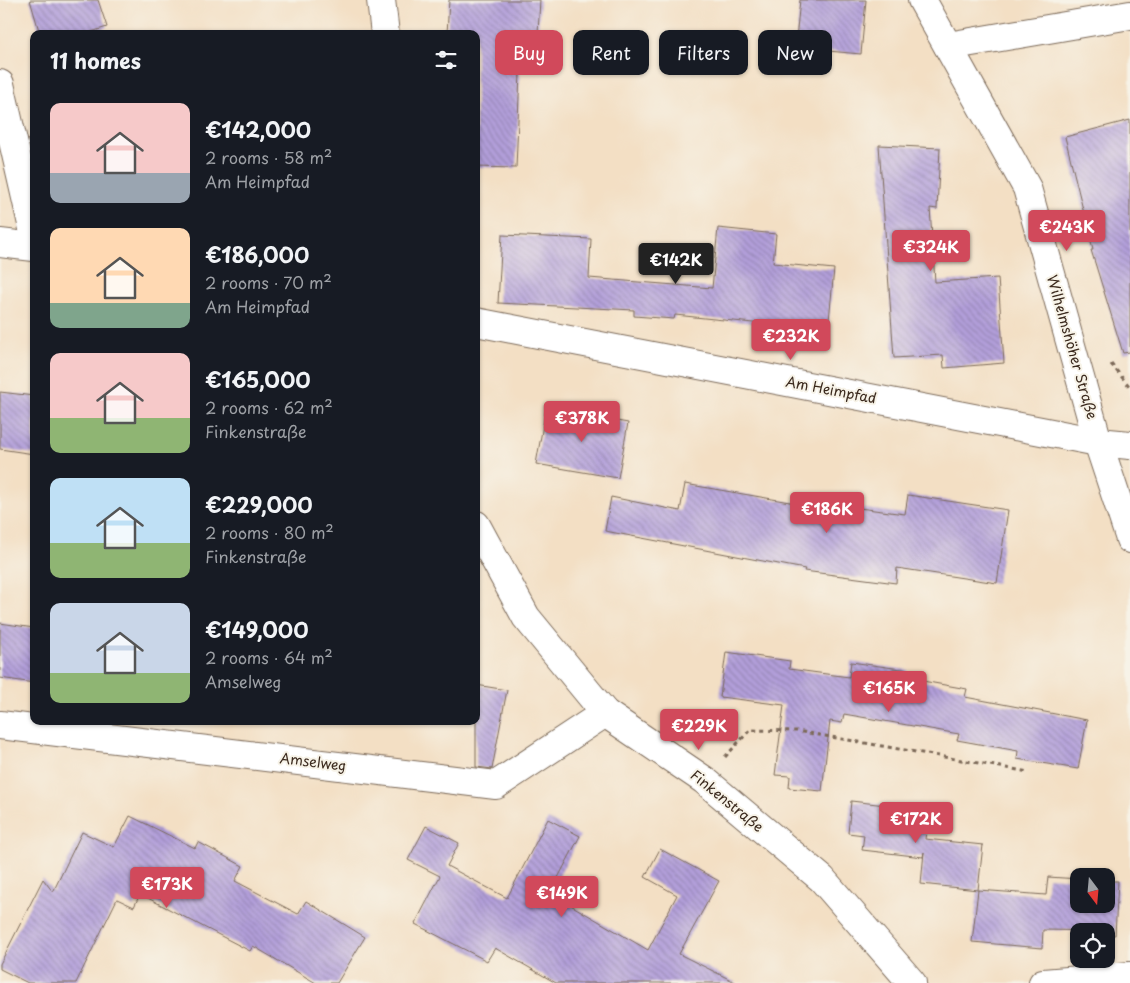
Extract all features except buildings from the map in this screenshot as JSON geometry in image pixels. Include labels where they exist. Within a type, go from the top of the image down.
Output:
[{"type":"street","points":[[381,0],[385,30]]},
{"type":"street","name":"Wilhelmshöher Straße","points":[[922,0],[1027,188],[1098,442],[1130,540]]},
{"type":"street","points":[[948,46],[1130,15]]},
{"type":"street","points":[[0,84],[30,215]]},
{"type":"street","points":[[0,243],[30,247]]},
{"type":"street","name":"Am Heimpfad","points":[[480,323],[1098,442],[1130,445]]},
{"type":"street","name":"Finkenstraße","points":[[480,531],[526,617],[605,713],[704,780],[822,879],[912,983]]},
{"type":"street","name":"Amselweg","points":[[0,725],[496,785],[605,713]]},
{"type":"street","points":[[1043,983],[1130,976]]},
{"type":"path","points":[[704,780],[750,730],[798,731],[1029,772]]}]
